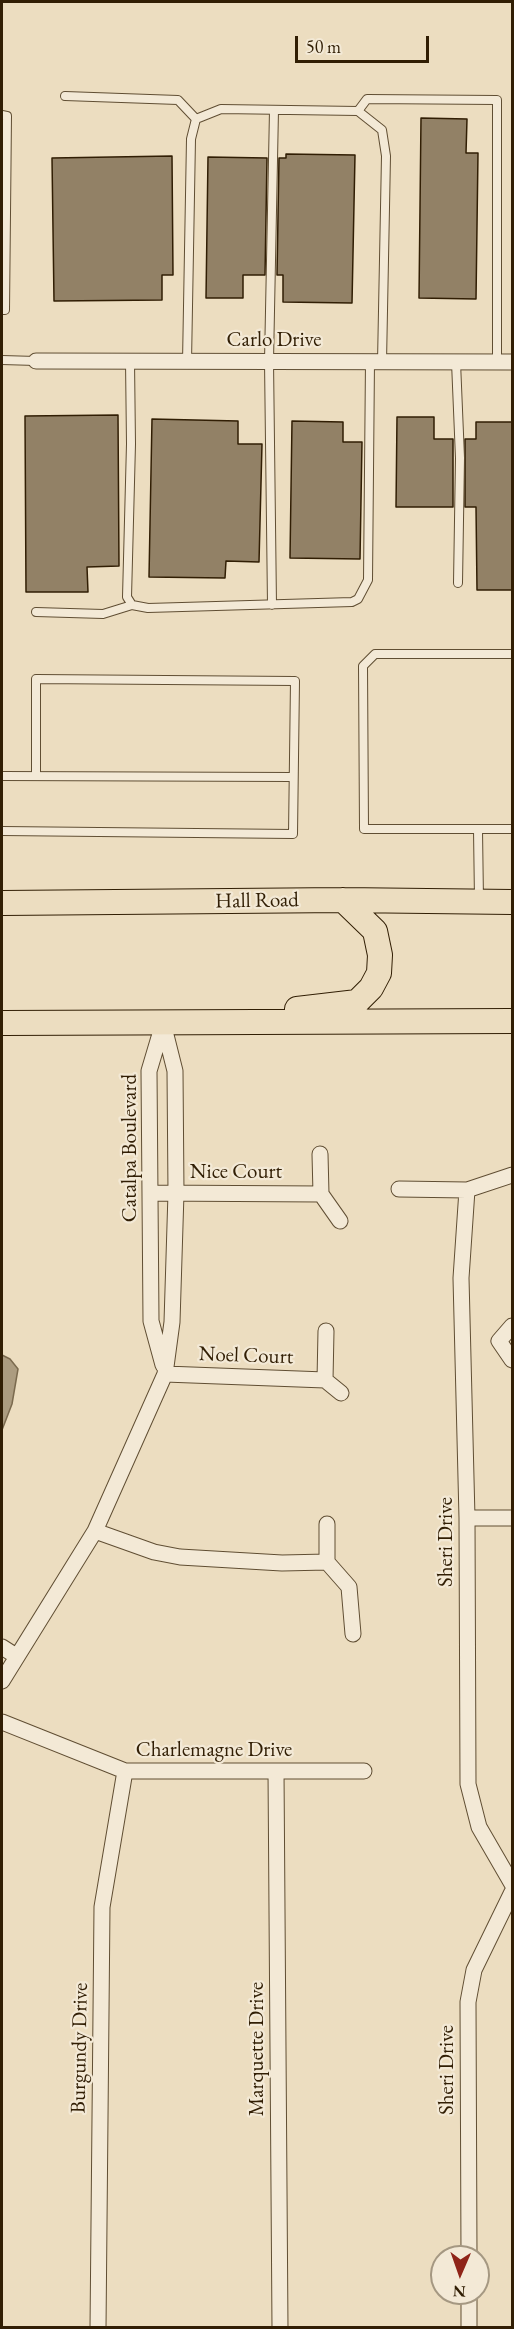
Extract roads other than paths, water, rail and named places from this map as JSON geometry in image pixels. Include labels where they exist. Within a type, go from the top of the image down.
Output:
[{"type":"highway","name":"Hall Road","points":[[2,903],[343,900],[513,902]]},
{"type":"highway","points":[[163,1023],[357,1002],[371,988],[379,973],[380,955],[375,932],[343,900]]},
{"type":"highway","points":[[2,1023],[513,1021]]},
{"type":"street","name":"Carlo Drive","points":[[36,361],[513,362]]},
{"type":"street","name":"Catalpa Boulevard","points":[[163,1023],[149,1071],[151,1321],[165,1374]]},
{"type":"street","points":[[2,1682],[95,1531],[165,1374],[172,1322],[176,1193],[175,1071],[163,1023]]},
{"type":"street","points":[[320,1154],[321,1194],[340,1221]]},
{"type":"street","points":[[399,1189],[467,1190],[513,1174]]},
{"type":"street","name":"Sheri Drive","points":[[467,1190],[461,1278],[467,1518],[468,1784],[479,1827],[513,1884]]},
{"type":"street","name":"Nice Court","points":[[151,1193],[321,1194]]},
{"type":"street","points":[[513,1326],[500,1341],[513,1360]]},
{"type":"street","points":[[326,1331],[326,1380],[341,1394]]},
{"type":"street","name":"Noel Court","points":[[165,1374],[326,1380]]},
{"type":"street","points":[[467,1518],[513,1518]]},
{"type":"street","points":[[327,1524],[327,1562],[349,1587],[353,1634]]},
{"type":"street","points":[[95,1531],[154,1552],[180,1557],[282,1563],[327,1562]]},
{"type":"street","points":[[2,1647],[16,1656]]},
{"type":"street","name":"Charlemagne Drive","points":[[2,1722],[125,1771],[364,1771]]},
{"type":"street","name":"Burgundy Drive","points":[[98,2328],[102,1907],[125,1771]]},
{"type":"street","name":"Marquette Drive","points":[[276,1771],[280,2328]]},
{"type":"street","name":"Sheri Drive","points":[[469,2245],[468,2002],[474,1970],[513,1892]]},
{"type":"street","points":[[469,2305],[469,2328]]},
{"type":"lane","points":[[65,96],[178,100],[196,119]]},
{"type":"lane","points":[[358,111],[367,99],[497,100],[497,362]]},
{"type":"lane","points":[[36,612],[103,614],[132,605],[148,609],[352,602],[358,599],[368,580],[386,156],[382,130],[358,111],[221,109],[196,119]]},
{"type":"lane","points":[[272,605],[269,362],[274,110]]},
{"type":"lane","points":[[2,115],[7,116],[4,160],[5,310],[2,310]]},
{"type":"lane","points":[[188,362],[191,139],[196,119]]},
{"type":"lane","points":[[2,360],[36,361]]},
{"type":"lane","points":[[130,361],[127,597],[132,605]]},
{"type":"lane","points":[[456,362],[460,458],[458,583]]},
{"type":"lane","points":[[513,654],[375,654],[363,666],[364,829],[513,829]]},
{"type":"lane","points":[[2,831],[293,834],[295,681],[36,679],[36,776]]},
{"type":"lane","points":[[2,776],[294,777]]},
{"type":"lane","points":[[478,830],[479,901]]}]
